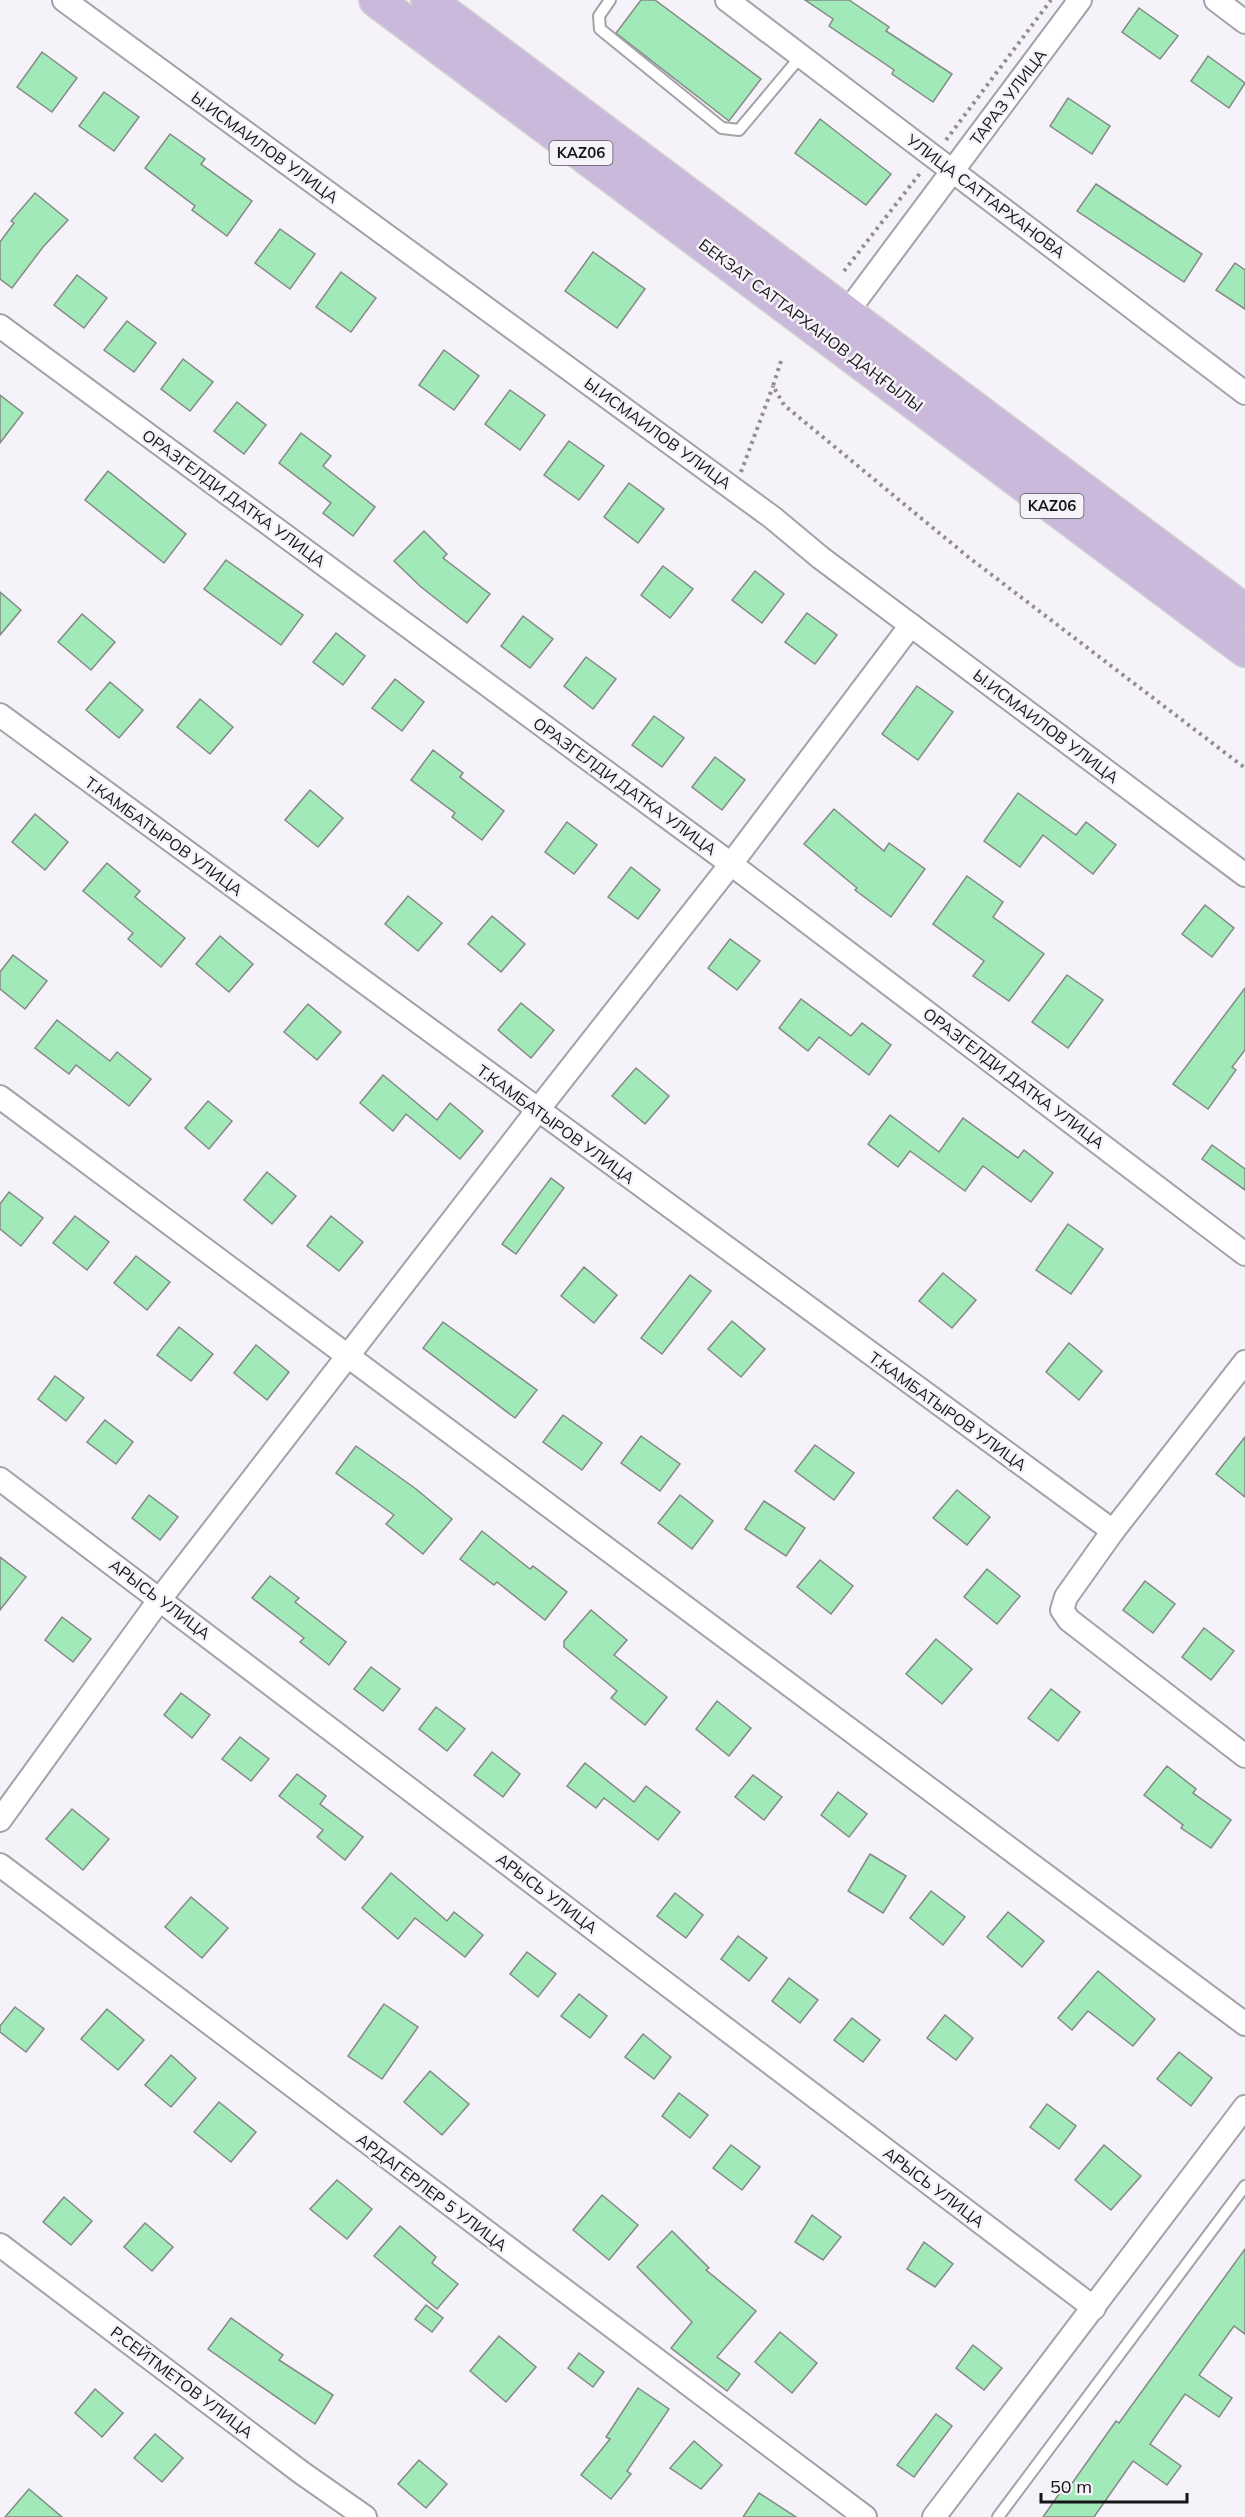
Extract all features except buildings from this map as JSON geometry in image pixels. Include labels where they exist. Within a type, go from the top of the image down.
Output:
[{"type":"main road","name":"БЕКЗАТ САТТАРХАНОВ ДАҢҒЫЛЫ","points":[[376,0],[837,325]]},
{"type":"main road","name":"БЕКЗАТ САТТАРХАНОВ ДАҢҒЫЛЫ","points":[[428,0],[837,325],[978,431],[1245,650]]},
{"type":"main road","name":"БЕКЗАТ САТТАРХАНОВ ДАҢҒЫЛЫ","points":[[978,431],[1245,611]]},
{"type":"street","name":"Ы.ИСМАИЛОВ УЛИЦА","points":[[64,0],[734,489],[1245,875]]},
{"type":"street","name":"УЛИЦА САТТАРХАНОВА","points":[[727,0],[1245,393]]},
{"type":"street","name":"ТАРАЗ УЛИЦА","points":[[837,325],[1080,0]]},
{"type":"street","points":[[1216,0],[1245,22]]},
{"type":"street","name":"ОРАЗГЕЛДИ ДАТКА УЛИЦА","points":[[0,326],[731,864],[1245,1254]]},
{"type":"street","points":[[0,1820],[160,1599],[731,864],[911,624]]},
{"type":"street","name":"Т.КАМБАТЫРОВ УЛИЦА","points":[[0,715],[1113,1532]]},
{"type":"street","points":[[0,1097],[1245,2024]]},
{"type":"street","points":[[1243,1369],[1113,1532],[1066,1597],[1062,1610],[1069,1620],[1245,1756]]},
{"type":"street","name":"АРЫСЬ УЛИЦА","points":[[0,1479],[1094,2308]]},
{"type":"street","name":"АРДАГЕРЛЕР 5 УЛИЦА","points":[[0,1865],[865,2517]]},
{"type":"street","points":[[934,2517],[1245,2107]]},
{"type":"street","name":"Р.СЕЙТМЕТОВ УЛИЦА","points":[[0,2245],[365,2517]]},
{"type":"lane","points":[[610,0],[599,16],[600,30],[722,128],[739,130],[801,56]]},
{"type":"lane","points":[[999,2517],[1245,2186]]},
{"type":"path","points":[[844,271],[1051,0]]},
{"type":"path","points":[[734,489],[781,361]]},
{"type":"path","points":[[773,386],[784,405],[967,556],[1245,768]]}]
